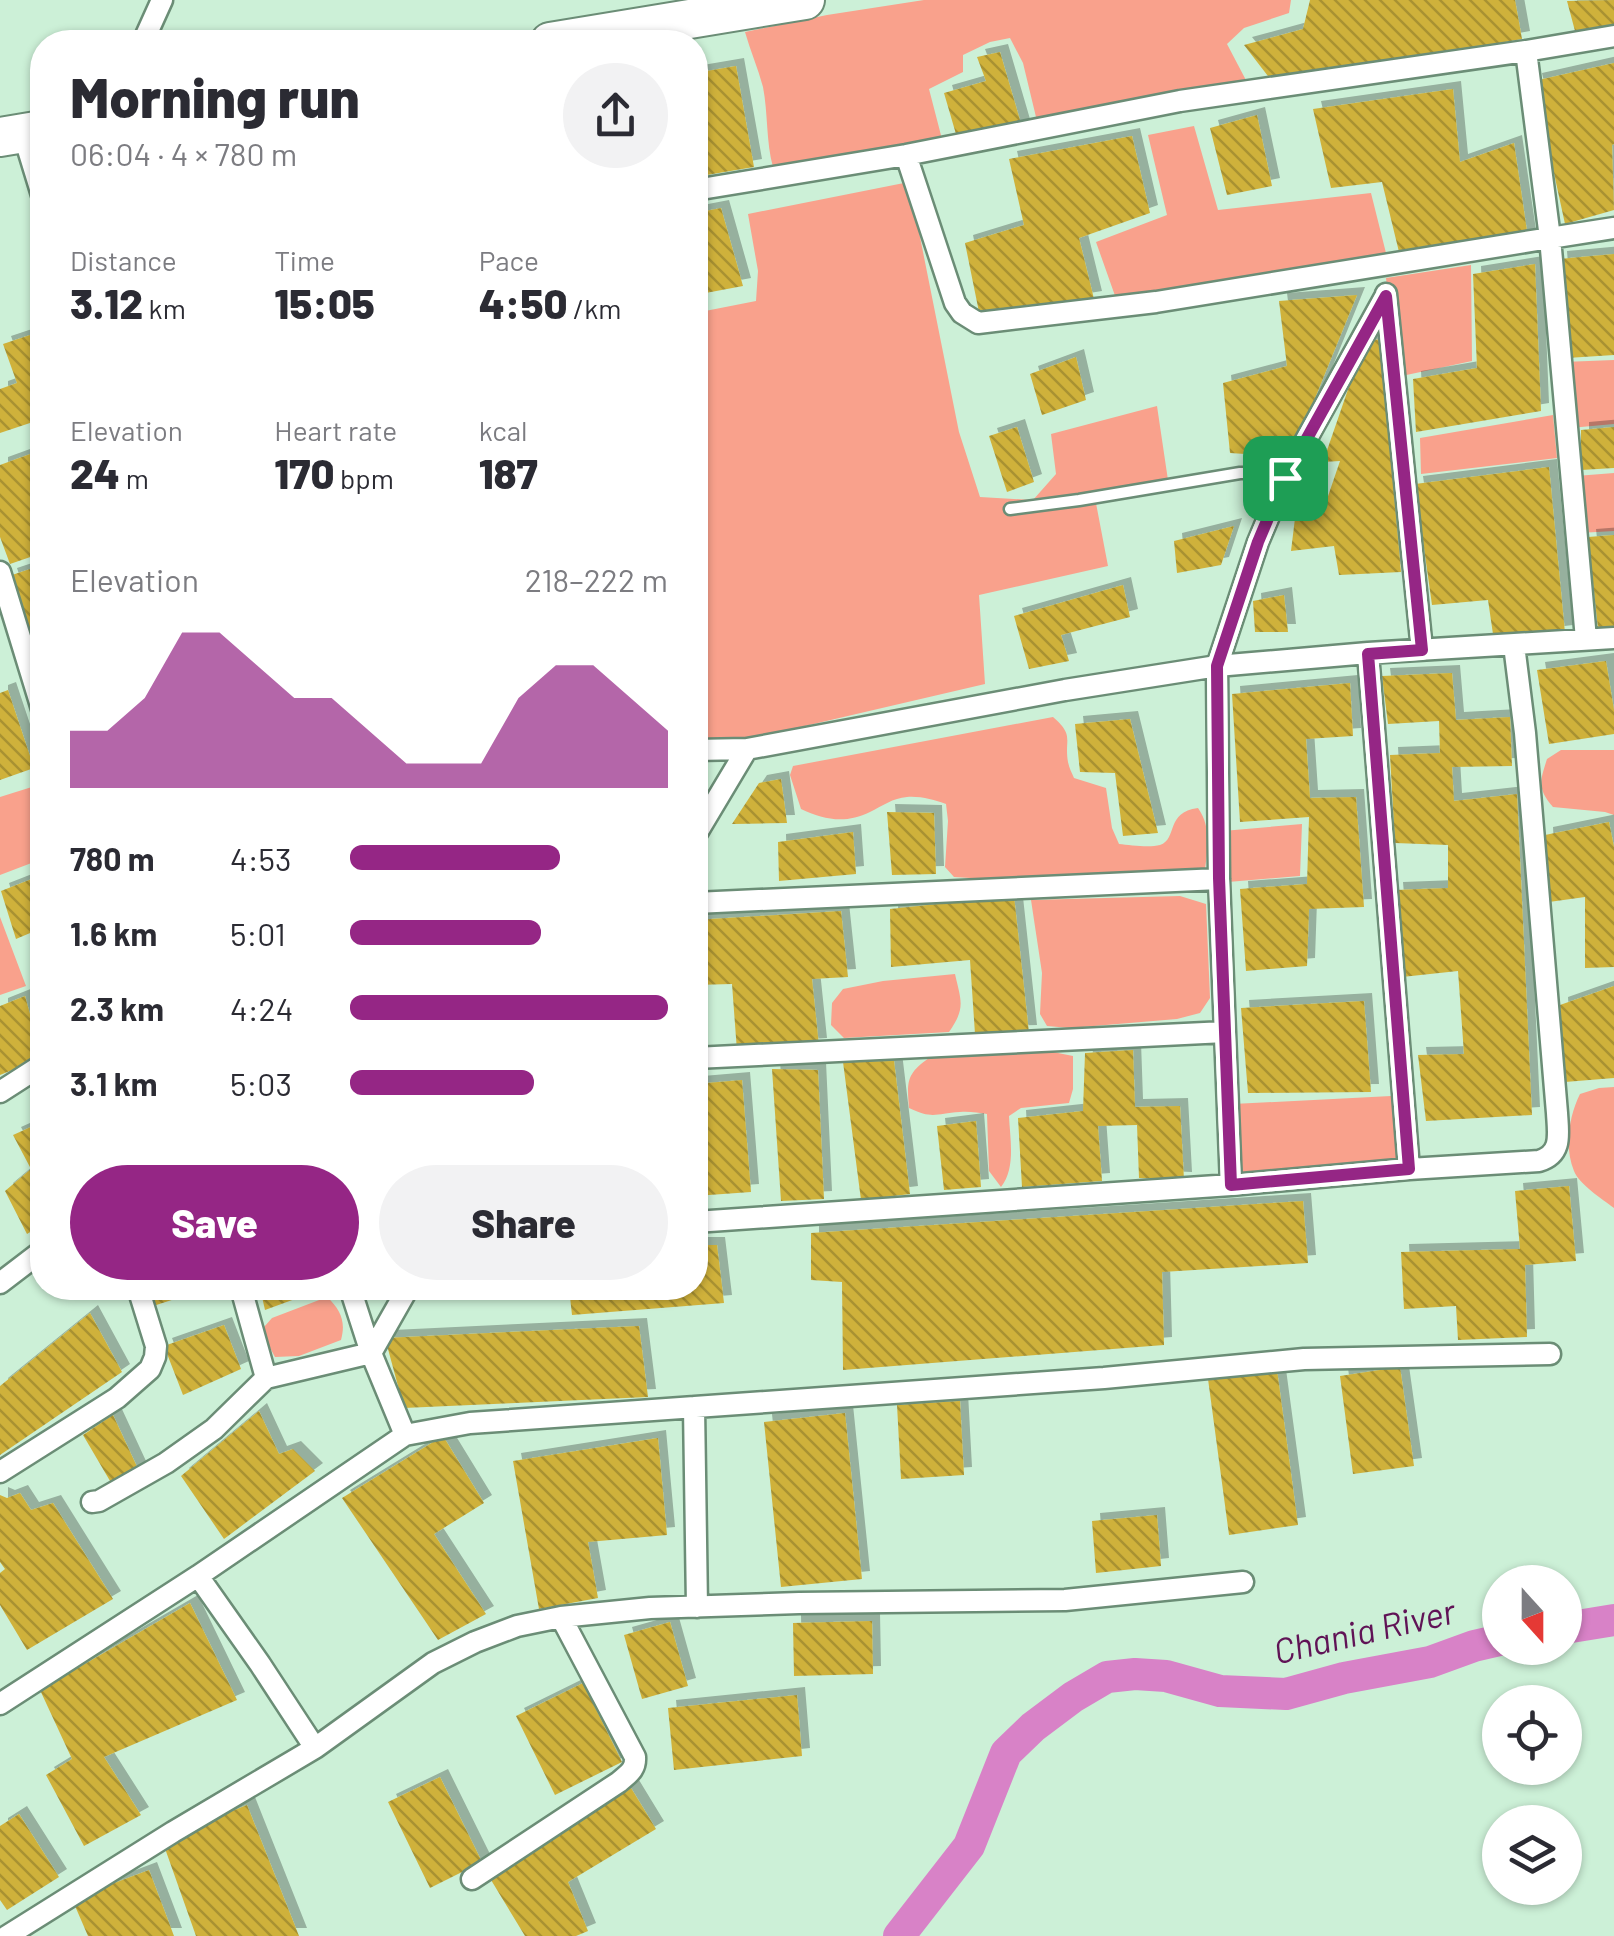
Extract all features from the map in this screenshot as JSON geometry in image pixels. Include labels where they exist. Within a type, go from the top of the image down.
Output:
[{"type":"highway","points":[[602,30],[698,8],[805,0]]},
{"type":"street","points":[[148,30],[162,0]]},
{"type":"street","points":[[708,188],[906,155],[1180,101],[1614,36]]},
{"type":"street","points":[[1526,51],[1550,238],[1586,638]]},
{"type":"street","points":[[22,133],[30,158]]},
{"type":"street","points":[[906,155],[956,302],[962,314],[978,323],[1156,302],[1614,228]]},
{"type":"street","points":[[1384,264],[1422,650]]},
{"type":"street","points":[[1231,1185],[1219,878],[1217,666],[1258,542],[1285,478],[1386,296]]},
{"type":"street","points":[[0,572],[30,669]]},
{"type":"street","points":[[708,750],[747,749],[1217,666],[1614,638]]},
{"type":"street","points":[[708,1221],[1231,1185],[1548,1158],[1558,1144],[1525,732],[1514,645]]},
{"type":"street","points":[[1368,654],[1409,1169]]},
{"type":"street","points":[[708,814],[747,749]]},
{"type":"street","points":[[708,902],[1219,878]]},
{"type":"street","points":[[708,1057],[1225,1032]]},
{"type":"street","points":[[0,1092],[30,1073]]},
{"type":"street","points":[[0,1283],[30,1261]]},
{"type":"street","points":[[0,1472],[116,1398],[150,1369],[156,1346],[142,1300]]},
{"type":"street","points":[[244,1300],[266,1378]]},
{"type":"street","points":[[354,1300],[371,1353],[406,1435]]},
{"type":"street","points":[[92,1502],[166,1463],[214,1429],[266,1378],[371,1353],[401,1300]]},
{"type":"street","points":[[0,1704],[406,1435],[470,1423],[1104,1378],[1291,1360],[1550,1354]]},
{"type":"street","points":[[694,1407],[697,1607]]},
{"type":"street","points":[[198,1576],[315,1748]]},
{"type":"street","points":[[5,1929],[315,1748],[433,1662],[517,1626],[561,1617],[650,1608],[1064,1600],[1243,1582]]},
{"type":"street","points":[[472,1879],[618,1782],[636,1764],[561,1617]]},
{"type":"lane","points":[[1010,509],[1240,473],[1285,478]]},
{"type":"shaded area","points":[[924,0],[1291,0],[1289,13],[1244,28],[1227,44],[1248,84],[1081,114],[1036,117],[1023,63],[1010,38],[990,42],[963,55],[963,72],[929,89],[943,143],[773,167],[763,87],[745,32]]},
{"type":"shaded area","points":[[1194,126],[1218,210],[1371,193],[1387,257],[1119,307],[1096,242],[1167,215],[1148,135]]},
{"type":"shaded area","points":[[909,182],[959,432],[980,497],[1033,500],[1056,474],[1051,434],[1157,406],[1169,487],[1095,498],[1108,566],[979,595],[985,684],[728,744],[708,745],[708,310],[756,301],[758,271],[748,214]]},
{"type":"shaded area","points":[[1471,265],[1472,361],[1397,377],[1386,278]]},
{"type":"shaded area","points":[[1614,360],[1614,424],[1570,428],[1563,362]]},
{"type":"shaded area","points":[[1553,415],[1557,458],[1421,474],[1420,438]]},
{"type":"shaded area","points":[[1614,473],[1614,531],[1579,533],[1576,476]]},
{"type":"shaded area","points":[[1053,717],[1066,734],[1068,762],[1074,778],[1106,788],[1112,828],[1119,844],[1160,845],[1181,815],[1198,808],[1207,830],[1205,869],[1003,880],[954,877],[945,867],[946,804],[907,797],[852,818],[827,818],[801,809],[790,775],[793,766]]},
{"type":"shaded area","points":[[1561,750],[1614,750],[1614,815],[1553,807],[1542,790],[1542,779],[1547,759]]},
{"type":"shaded area","points":[[30,788],[30,864],[0,875],[0,797]]},
{"type":"shaded area","points":[[1302,824],[1300,876],[1228,882],[1223,831]]},
{"type":"shaded area","points":[[1180,896],[1206,904],[1210,998],[1200,1013],[1177,1019],[1070,1028],[1047,1026],[1040,1014],[1042,973],[1031,900]]},
{"type":"shaded area","points":[[0,917],[26,986],[0,995]]},
{"type":"shaded area","points":[[955,974],[961,1004],[949,1032],[844,1038],[831,1025],[832,1003],[843,989]]},
{"type":"shaded area","points":[[1048,1051],[1073,1056],[1069,1103],[1021,1108],[1009,1116],[1010,1162],[1001,1187],[989,1171],[987,1114],[930,1115],[909,1108],[910,1079],[929,1058]]},
{"type":"shaded area","points":[[1614,1087],[1614,1208],[1577,1176],[1569,1142],[1580,1094]]},
{"type":"shaded area","points":[[1391,1096],[1402,1164],[1237,1178],[1233,1104]]},
{"type":"shaded area","points":[[319,1300],[330,1300],[341,1317],[341,1340],[299,1356],[275,1357],[264,1327],[272,1318]]},
{"type":"building","points":[[1310,0],[1515,0],[1522,39],[1327,74],[1271,80],[1244,45],[1303,29]]},
{"type":"building","points":[[1614,0],[1614,24],[1575,31],[1567,1]]},
{"type":"building","points":[[1000,52],[1022,127],[958,141],[944,93],[986,81],[977,57]]},
{"type":"building","points":[[1614,63],[1614,210],[1565,224],[1534,81]]},
{"type":"building","points":[[736,66],[754,167],[708,175],[708,71]]},
{"type":"building","points":[[1453,89],[1460,162],[1514,143],[1528,238],[1399,252],[1382,182],[1331,188],[1313,109]]},
{"type":"building","points":[[1257,115],[1272,186],[1227,195],[1210,128]]},
{"type":"building","points":[[1132,136],[1150,213],[1079,238],[1094,299],[980,317],[965,243],[1024,225],[1009,159]]},
{"type":"building","points":[[721,208],[743,286],[708,293],[708,210]]},
{"type":"building","points":[[1614,254],[1614,355],[1567,358],[1559,259]]},
{"type":"building","points":[[1535,264],[1541,411],[1416,432],[1413,379],[1477,368],[1473,274]]},
{"type":"building","points":[[1357,295],[1291,457],[1230,453],[1223,383],[1287,366],[1279,301]]},
{"type":"building","points":[[30,335],[30,423],[0,433],[0,389],[17,383],[3,344]]},
{"type":"building","points":[[1380,339],[1401,572],[1339,575],[1334,546],[1291,551],[1296,510],[1325,505],[1340,461],[1323,462],[1364,343]]},
{"type":"building","points":[[1076,357],[1086,400],[1042,415],[1030,374]]},
{"type":"building","points":[[1017,427],[1034,482],[1007,492],[989,436]]},
{"type":"building","points":[[1614,427],[1614,468],[1581,470],[1581,430]]},
{"type":"building","points":[[30,454],[30,557],[10,564],[0,537],[0,465]]},
{"type":"building","points":[[1549,467],[1565,633],[1494,641],[1488,600],[1432,605],[1415,484]]},
{"type":"building","points":[[1234,526],[1221,565],[1177,573],[1174,541]]},
{"type":"building","points":[[1614,535],[1614,628],[1598,629],[1588,537]]},
{"type":"building","points":[[30,569],[30,640],[9,576]]},
{"type":"building","points":[[1123,585],[1130,617],[1061,635],[1069,661],[1029,669],[1014,616]]},
{"type":"building","points":[[1284,595],[1288,632],[1255,632],[1253,601]]},
{"type":"building","points":[[1606,661],[1614,734],[1549,744],[1537,670]]},
{"type":"building","points":[[1452,673],[1456,720],[1510,717],[1512,766],[1452,767],[1454,801],[1517,794],[1532,1115],[1426,1121],[1418,1055],[1464,1054],[1458,971],[1402,977],[1395,890],[1448,888],[1448,845],[1395,843],[1390,755],[1440,753],[1439,721],[1388,724],[1382,676]]},
{"type":"building","points":[[1350,683],[1353,736],[1306,739],[1310,798],[1356,797],[1364,907],[1309,909],[1307,966],[1246,971],[1240,889],[1307,884],[1309,817],[1240,822],[1232,694]]},
{"type":"building","points":[[8,690],[30,756],[30,769],[0,780],[0,693]]},
{"type":"building","points":[[1130,719],[1158,833],[1123,836],[1115,773],[1080,772],[1075,724]]},
{"type":"building","points":[[781,779],[787,823],[732,824],[759,783]]},
{"type":"building","points":[[887,812],[934,813],[936,874],[892,875]]},
{"type":"building","points":[[1609,822],[1614,847],[1614,967],[1585,968],[1585,897],[1549,902],[1545,835]]},
{"type":"building","points":[[853,832],[856,874],[779,881],[778,842]]},
{"type":"building","points":[[30,880],[30,933],[16,939],[1,891]]},
{"type":"building","points":[[1014,896],[1029,1033],[975,1034],[970,960],[891,967],[890,909]]},
{"type":"building","points":[[841,911],[848,977],[812,979],[819,1046],[737,1051],[732,984],[708,985],[708,919]]},
{"type":"building","points":[[1614,986],[1614,1078],[1565,1082],[1560,1005]]},
{"type":"building","points":[[25,996],[30,1014],[30,1063],[0,1075],[0,1006]]},
{"type":"building","points":[[1364,1001],[1371,1092],[1248,1093],[1241,1008]]},
{"type":"building","points":[[1133,1050],[1135,1107],[1180,1106],[1184,1180],[1139,1178],[1137,1125],[1098,1126],[1102,1181],[1022,1187],[1018,1118],[1083,1111],[1085,1053]]},
{"type":"building","points":[[894,1061],[910,1194],[861,1200],[843,1062]]},
{"type":"building","points":[[772,1069],[818,1070],[824,1199],[781,1201]]},
{"type":"building","points":[[742,1080],[751,1192],[708,1195],[708,1083]]},
{"type":"building","points":[[976,1121],[981,1187],[944,1190],[937,1126]]},
{"type":"building","points":[[30,1127],[30,1167],[13,1135]]},
{"type":"building","points":[[30,1170],[27,1234],[5,1191]]},
{"type":"building","points":[[1569,1186],[1576,1261],[1525,1265],[1527,1337],[1458,1340],[1456,1306],[1404,1309],[1401,1252],[1520,1249],[1515,1191]]},
{"type":"building","points":[[1303,1201],[1308,1263],[1162,1272],[1164,1345],[843,1370],[842,1282],[811,1280],[811,1233]]},
{"type":"building","points":[[708,1245],[717,1245],[724,1303],[572,1315],[570,1300],[708,1300]]},
{"type":"building","points":[[148,1300],[172,1300],[150,1307]]},
{"type":"building","points":[[263,1300],[292,1300],[265,1310]]},
{"type":"building","points":[[90,1313],[122,1372],[0,1455],[0,1386]]},
{"type":"building","points":[[224,1325],[241,1369],[183,1395],[164,1346]]},
{"type":"building","points":[[639,1326],[648,1397],[404,1408],[385,1338]]},
{"type":"building","points":[[1400,1367],[1414,1466],[1353,1474],[1340,1376]]},
{"type":"building","points":[[1277,1370],[1298,1525],[1229,1535],[1208,1379]]},
{"type":"building","points":[[960,1401],[964,1475],[901,1479],[897,1405]]},
{"type":"building","points":[[259,1411],[279,1454],[293,1449],[315,1471],[224,1539],[181,1476]]},
{"type":"building","points":[[845,1413],[862,1579],[781,1587],[764,1422]]},
{"type":"building","points":[[113,1415],[138,1469],[113,1486],[83,1435]]},
{"type":"building","points":[[443,1436],[484,1503],[434,1534],[486,1614],[438,1640],[342,1498]]},
{"type":"building","points":[[658,1438],[667,1535],[588,1542],[598,1598],[539,1609],[513,1461]]},
{"type":"building","points":[[20,1493],[31,1510],[53,1503],[113,1599],[27,1650],[0,1605],[0,1573],[5,1569],[0,1562],[0,1495],[7,1498]]},
{"type":"building","points":[[1157,1515],[1161,1566],[1096,1573],[1092,1521]]},
{"type":"building","points":[[190,1603],[237,1700],[104,1757],[141,1815],[84,1846],[46,1775],[72,1759],[40,1690]]},
{"type":"building","points":[[872,1621],[873,1674],[794,1676],[793,1623]]},
{"type":"building","points":[[670,1622],[688,1686],[642,1699],[624,1635]]},
{"type":"building","points":[[583,1683],[622,1762],[555,1795],[516,1716]]},
{"type":"building","points":[[797,1695],[802,1756],[674,1770],[668,1708]]},
{"type":"building","points":[[440,1777],[482,1862],[430,1888],[388,1802]]},
{"type":"building","points":[[631,1788],[656,1829],[568,1882],[588,1931],[576,1936],[525,1936],[488,1875]]},
{"type":"building","points":[[247,1805],[299,1936],[196,1936],[162,1840]]},
{"type":"building","points":[[19,1814],[59,1877],[7,1910],[0,1900],[0,1826]]},
{"type":"building","points":[[149,1870],[174,1936],[88,1936],[72,1899]]},
{"type":"waterway","name":"Chania River","points":[[1582,1625],[1614,1620]]},
{"type":"waterway","name":"Chania River","points":[[899,1936],[969,1846],[1006,1753],[1033,1727],[1107,1677],[1166,1676],[1220,1691],[1286,1694],[1344,1678],[1430,1662],[1482,1644]]},
{"type":"route","points":[[1386,296],[1422,650],[1368,654],[1409,1169],[1231,1185],[1219,878],[1217,666],[1258,542],[1285,478],[1386,296]]}]
